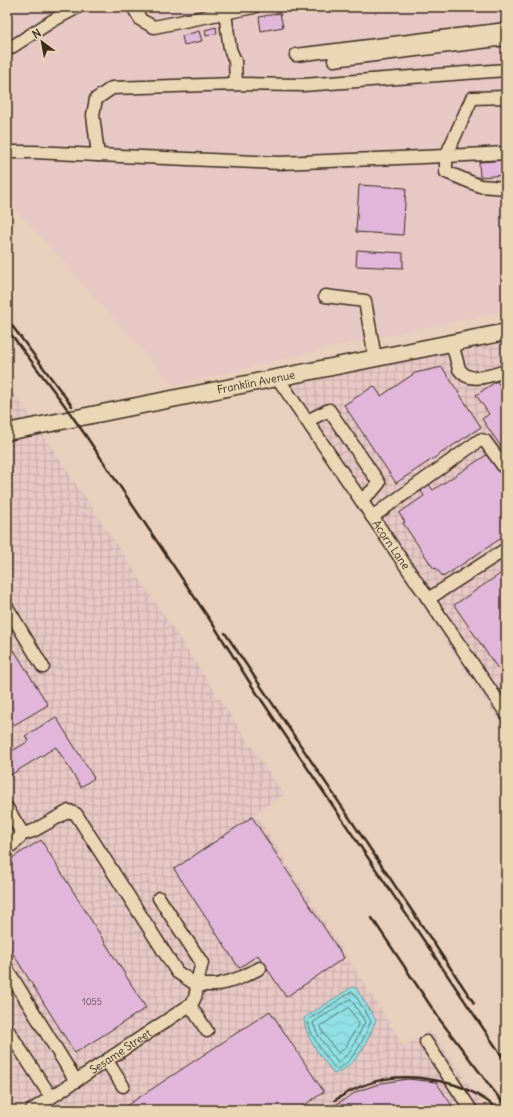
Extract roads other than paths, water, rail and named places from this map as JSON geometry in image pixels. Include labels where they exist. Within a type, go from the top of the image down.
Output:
[{"type":"main road","name":"Franklin Avenue","points":[[7,432],[506,332]]},
{"type":"street","points":[[7,50],[52,21],[78,7]]},
{"type":"street","points":[[133,7],[141,20],[154,27],[254,7]]},
{"type":"street","points":[[225,13],[230,48],[235,61],[236,84]]},
{"type":"street","points":[[296,55],[506,28]]},
{"type":"street","points":[[334,60],[506,39]]},
{"type":"street","points":[[98,155],[92,116],[96,99],[112,88],[236,84],[303,85],[506,70]]},
{"type":"street","points":[[506,97],[472,98],[446,156],[446,172],[480,186],[506,188]]},
{"type":"street","points":[[7,152],[280,163],[506,153]]},
{"type":"street","points":[[324,296],[365,301],[375,358]]},
{"type":"street","points":[[452,343],[459,369],[461,373],[466,376],[475,379],[506,371]]},
{"type":"street","name":"Acorn Lane","points":[[278,377],[506,713]]},
{"type":"street","points":[[307,421],[329,410],[379,483],[361,500]]},
{"type":"street","points":[[372,517],[480,440],[485,441],[506,470]]},
{"type":"street","points":[[428,599],[506,549]]},
{"type":"street","points":[[7,607],[43,667]]},
{"type":"street","points":[[7,808],[23,834]]},
{"type":"street","points":[[7,848],[23,834],[33,831],[69,811],[76,814],[177,972],[197,985],[216,985],[231,981],[260,968]]},
{"type":"street","points":[[158,898],[202,963],[196,994],[190,1005],[207,1031]]},
{"type":"street","points":[[7,969],[76,1081]]},
{"type":"street","name":"Sesame Street","points":[[32,1110],[190,1005]]},
{"type":"street","points":[[7,1029],[52,1097]]},
{"type":"street","points":[[426,1042],[472,1110]]},
{"type":"street","points":[[106,1061],[123,1086]]},
{"type":"water","points":[[352,987],[356,988],[376,1020],[361,1052],[349,1065],[334,1074],[319,1054],[307,1033],[304,1018]]},
{"type":"railway","points":[[7,319],[72,406]]},
{"type":"railway","points":[[7,329],[86,436],[216,629],[252,686],[506,1062]]},
{"type":"railway","points":[[225,633],[474,1003]]},
{"type":"railway","points":[[372,918],[440,1020],[506,1107]]},
{"type":"railway","points":[[335,1100],[348,1092],[374,1082],[401,1077],[414,1077],[444,1082],[460,1087],[479,1096],[499,1110]]}]
